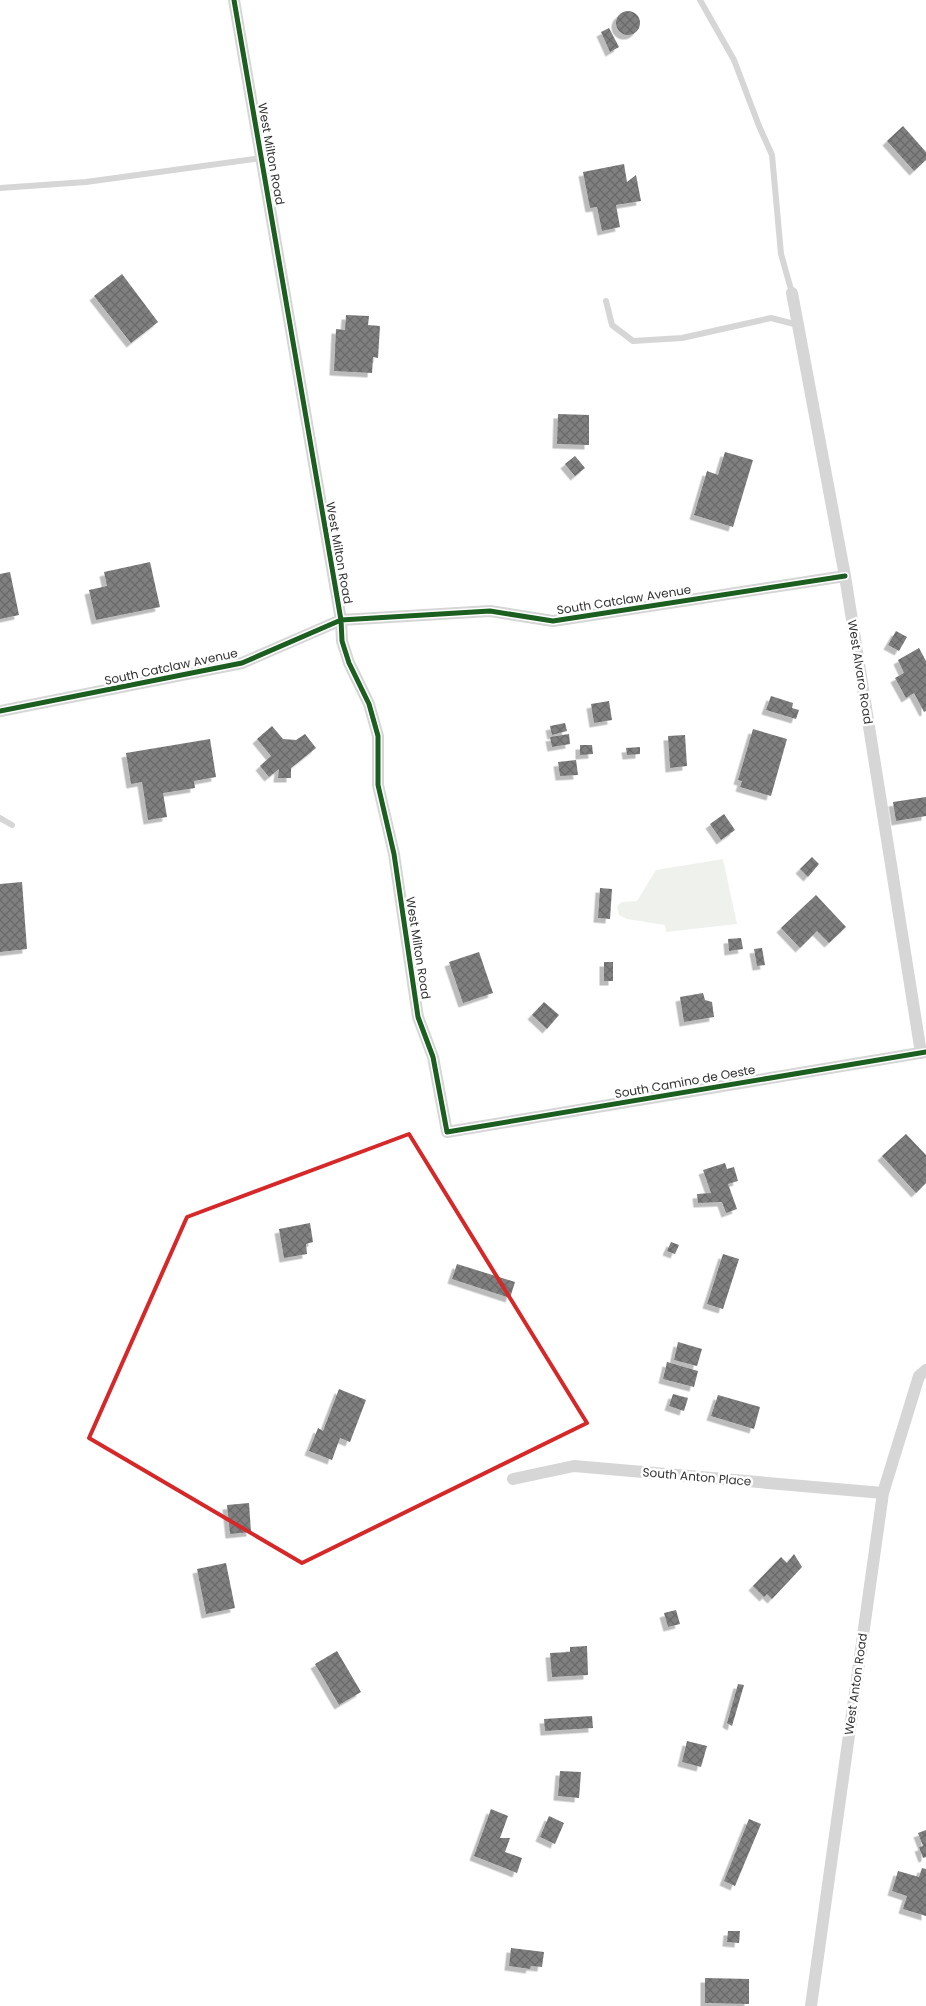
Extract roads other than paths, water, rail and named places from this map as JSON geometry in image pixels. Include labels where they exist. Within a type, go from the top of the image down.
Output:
[{"type":"street","name":"West Milton Road","points":[[234,0],[341,620],[342,641],[349,663],[369,704],[378,736],[378,785],[394,854],[418,1017],[433,1057],[447,1132]]},
{"type":"street","name":"West Alvaro Road","points":[[792,293],[845,576],[924,1053]]},
{"type":"street","name":"South Catclaw Avenue","points":[[0,712],[242,663],[341,620],[490,611],[553,621],[845,576]]},
{"type":"street","name":"South Camino de Oeste","points":[[447,1132],[924,1053]]},
{"type":"street","name":"West Anton Road","points":[[811,2006],[883,1493],[919,1376],[926,1370]]},
{"type":"street","name":"South Anton Place","points":[[512,1478],[574,1466],[883,1493]]},
{"type":"lane","points":[[700,0],[734,60],[759,126],[772,154],[781,254],[792,293]]},
{"type":"lane","points":[[0,188],[86,182],[261,158]]},
{"type":"lane","points":[[606,301],[612,325],[633,341],[682,338],[771,318],[798,325]]},
{"type":"lane","points":[[0,818],[12,825]]}]
